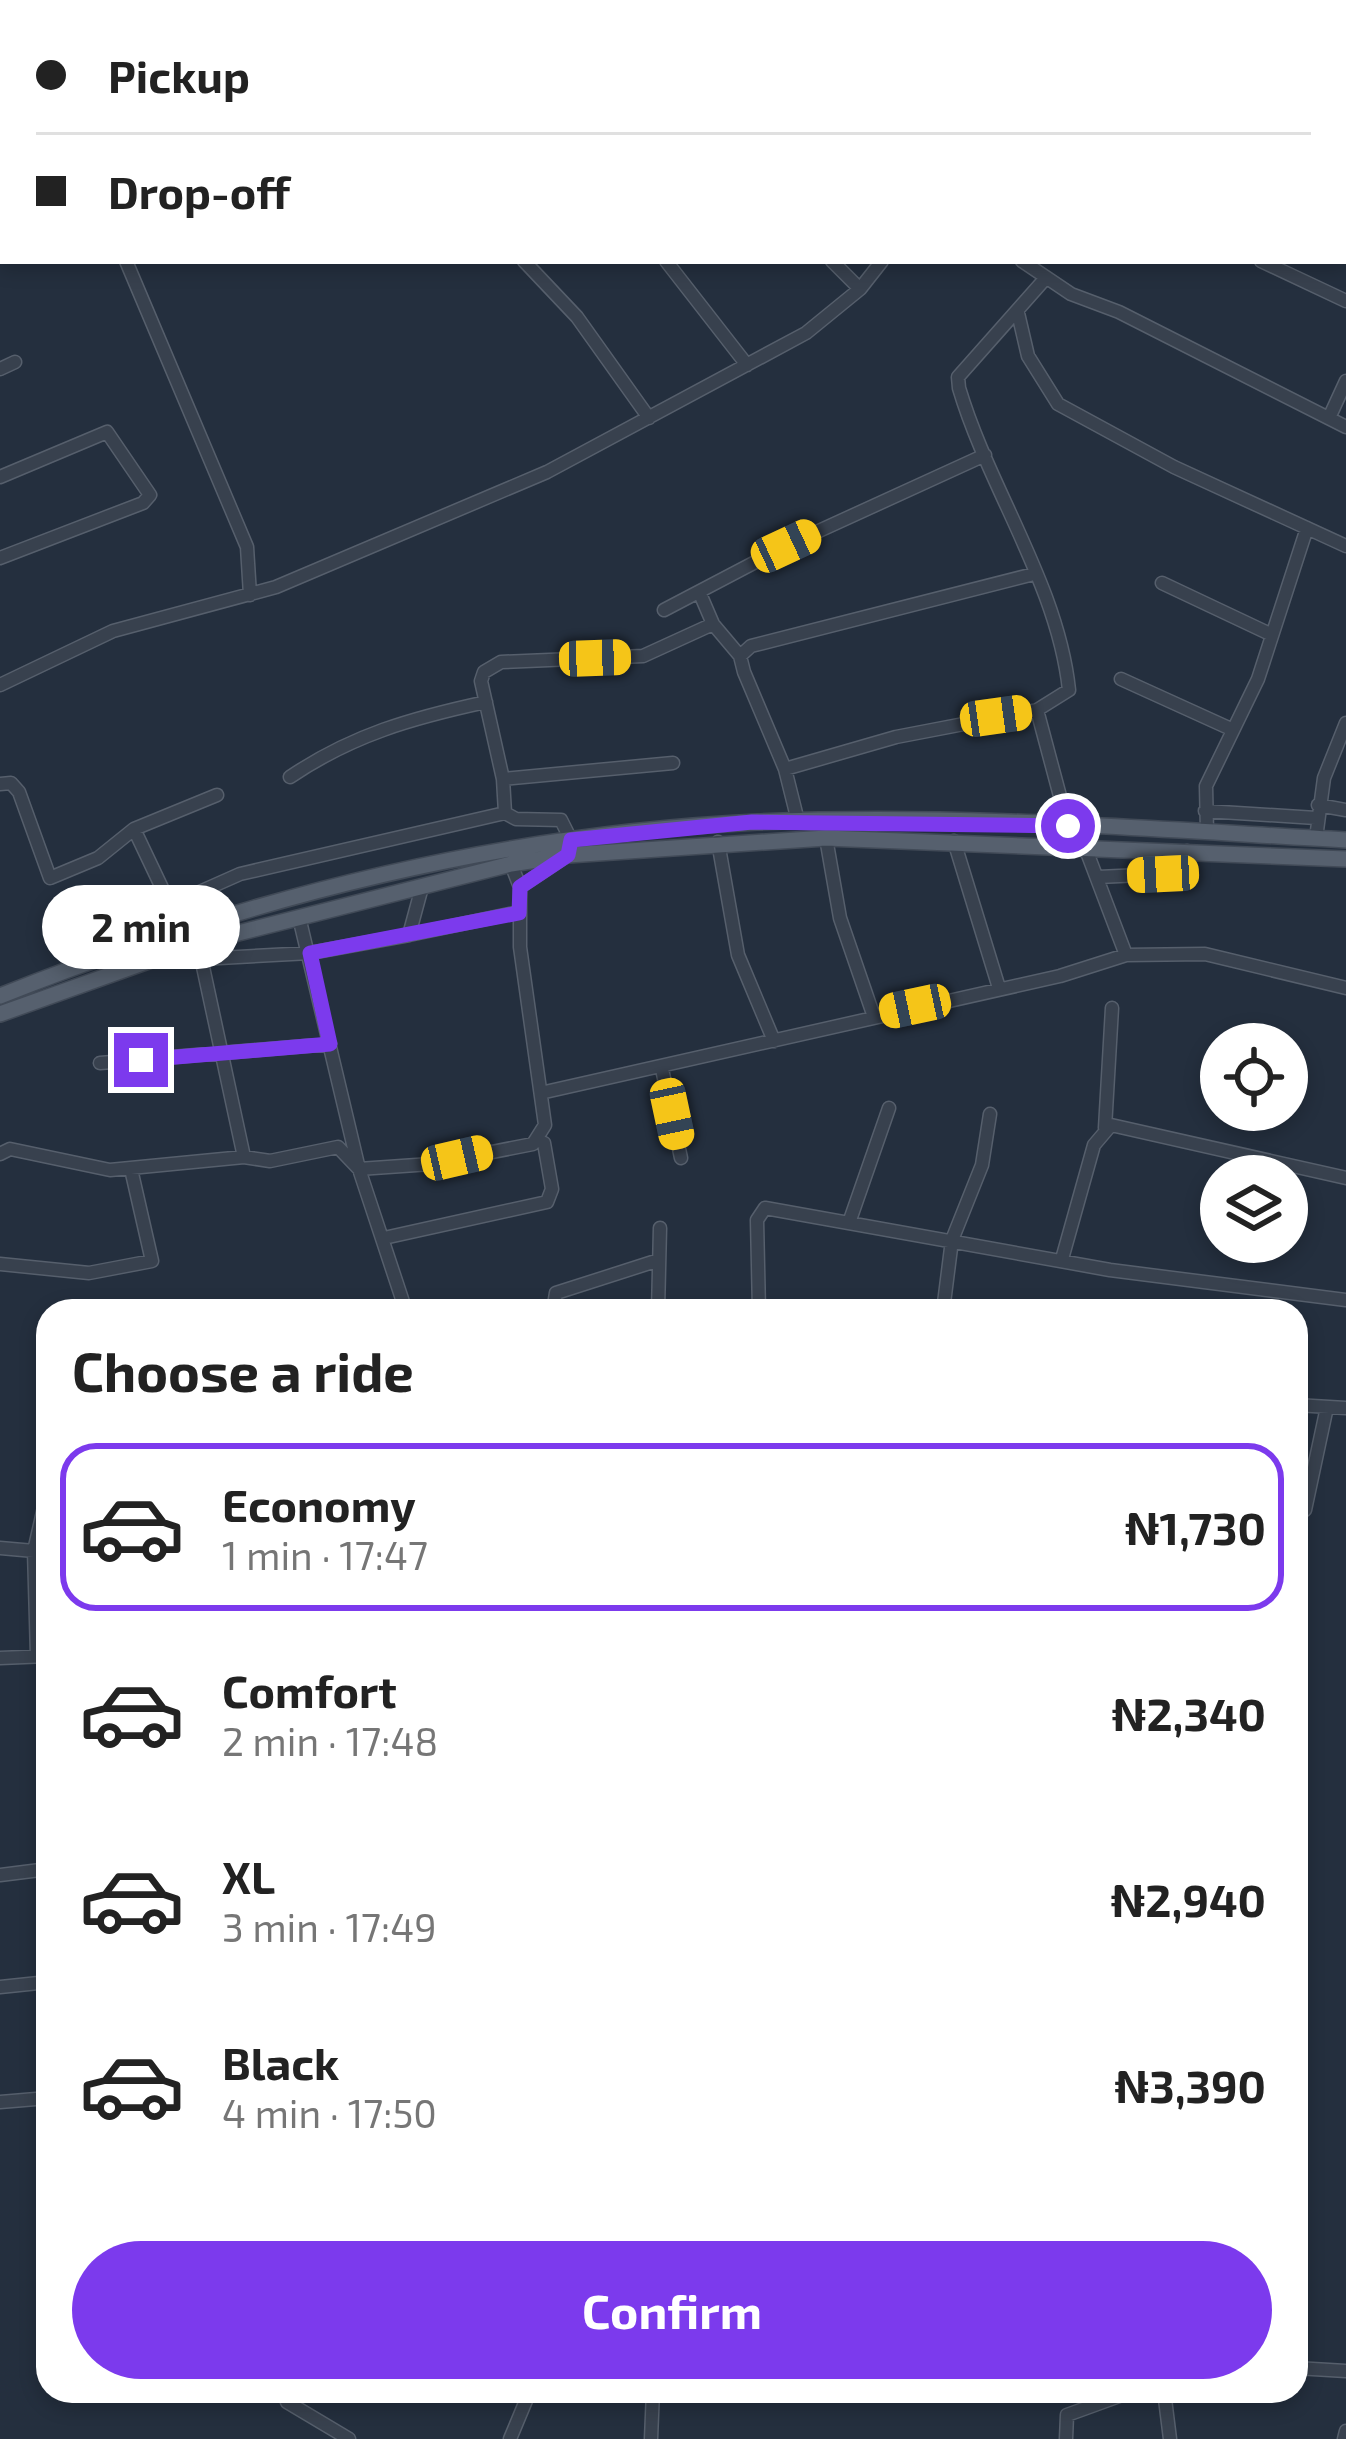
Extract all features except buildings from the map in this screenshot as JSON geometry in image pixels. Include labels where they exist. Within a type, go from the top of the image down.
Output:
[{"type":"main road","points":[[0,997],[172,931],[400,871],[570,847],[798,821],[1068,826],[1346,840]]},
{"type":"main road","points":[[0,1014],[299,917],[570,847],[826,838],[1346,859]]},
{"type":"street","points":[[127,264],[247,547],[250,595]]},
{"type":"street","points":[[527,264],[578,317],[649,418]]},
{"type":"street","points":[[668,264],[747,365]]},
{"type":"street","points":[[835,264],[860,289]]},
{"type":"street","points":[[0,685],[113,631],[250,595],[547,472],[806,333],[860,289],[881,264]]},
{"type":"street","points":[[1025,264],[1044,280],[1346,427]]},
{"type":"street","points":[[1286,267],[1346,301]]},
{"type":"street","points":[[785,770],[912,733],[1037,710],[1069,690],[1059,641],[958,377],[1044,280]]},
{"type":"street","points":[[1018,313],[1028,356],[1058,404],[1174,467],[1346,546]]},
{"type":"street","points":[[0,369],[15,362]]},
{"type":"street","points":[[1329,418],[1346,381]]},
{"type":"street","points":[[0,477],[107,432],[150,495],[142,503],[0,557]]},
{"type":"street","points":[[664,610],[701,596],[786,546],[985,454]]},
{"type":"street","points":[[1207,832],[1206,786],[1258,679],[1307,528]]},
{"type":"street","points":[[740,656],[755,645],[1034,574]]},
{"type":"street","points":[[1162,583],[1270,634]]},
{"type":"street","points":[[701,596],[713,624],[740,656],[785,770],[798,821]]},
{"type":"street","points":[[505,813],[484,672],[501,662],[643,656],[713,624]]},
{"type":"street","points":[[1121,679],[1231,729]]},
{"type":"street","points":[[290,777],[339,744],[364,741],[382,726],[486,702]]},
{"type":"street","points":[[1037,710],[1068,826]]},
{"type":"street","points":[[1316,838],[1317,811],[1346,723]]},
{"type":"street","points":[[503,779],[673,763]]},
{"type":"street","points":[[0,784],[11,783],[19,792],[50,878],[98,858],[134,829],[217,794]]},
{"type":"street","points":[[1205,811],[1346,810]]},
{"type":"street","points":[[168,906],[239,874],[505,813],[516,819],[560,820],[570,847],[520,887]]},
{"type":"street","points":[[134,829],[168,906],[172,931]]},
{"type":"street","points":[[826,838],[840,917],[873,1014]]},
{"type":"street","points":[[954,841],[999,988]]},
{"type":"street","points":[[718,842],[738,955],[774,1041]]},
{"type":"street","points":[[1085,847],[1126,955]]},
{"type":"street","points":[[1098,877],[1166,873],[1187,851]]},
{"type":"street","points":[[512,864],[520,887],[525,988],[545,1092],[545,1125],[538,1141]]},
{"type":"street","points":[[409,935],[422,887]]},
{"type":"street","points":[[244,1157],[200,951],[310,953],[519,913]]},
{"type":"street","points":[[299,917],[358,1169],[402,1299]]},
{"type":"street","points":[[545,1092],[662,1069],[1126,955],[1233,958],[1346,988]]},
{"type":"street","points":[[1062,1259],[1094,1145],[1105,1128],[1112,1009]]},
{"type":"street","points":[[100,1063],[221,1057],[330,1044]]},
{"type":"street","points":[[662,1069],[681,1158]]},
{"type":"street","points":[[850,1220],[889,1108]]},
{"type":"street","points":[[945,1299],[952,1240],[982,1165],[991,1114]]},
{"type":"street","points":[[1105,1128],[1346,1176]]},
{"type":"street","points":[[358,1169],[431,1164],[544,1143],[552,1189],[547,1202],[384,1238]]},
{"type":"street","points":[[0,1154],[10,1149],[88,1166],[131,1169],[244,1157],[269,1161],[338,1147],[358,1169]]},
{"type":"street","points":[[0,1264],[89,1273],[152,1261],[131,1169]]},
{"type":"street","points":[[759,1299],[757,1220],[762,1210],[850,1220],[1153,1277],[1346,1300]]},
{"type":"street","points":[[658,1299],[660,1228]]},
{"type":"street","points":[[555,1299],[556,1293],[659,1260]]},
{"type":"street","points":[[1308,1406],[1346,1408]]},
{"type":"street","points":[[1308,1492],[1327,1407]]},
{"type":"street","points":[[0,1548],[36,1559]]},
{"type":"street","points":[[0,1658],[36,1656]]},
{"type":"street","points":[[0,1875],[36,1870]]},
{"type":"street","points":[[0,1987],[36,1983]]},
{"type":"street","points":[[0,2102],[36,2099]]},
{"type":"street","points":[[1308,2369],[1346,2371]]},
{"type":"street","points":[[288,2403],[349,2439]]},
{"type":"street","points":[[510,2439],[525,2403]]},
{"type":"street","points":[[651,2439],[652,2403]]},
{"type":"street","points":[[1066,2439],[1067,2415],[1100,2403]]},
{"type":"street","points":[[1166,2403],[1170,2439]]},
{"type":"route","points":[[141,1060],[221,1057],[330,1044],[310,953],[519,913],[520,887],[568,855],[571,840],[752,822],[1068,826]]}]
